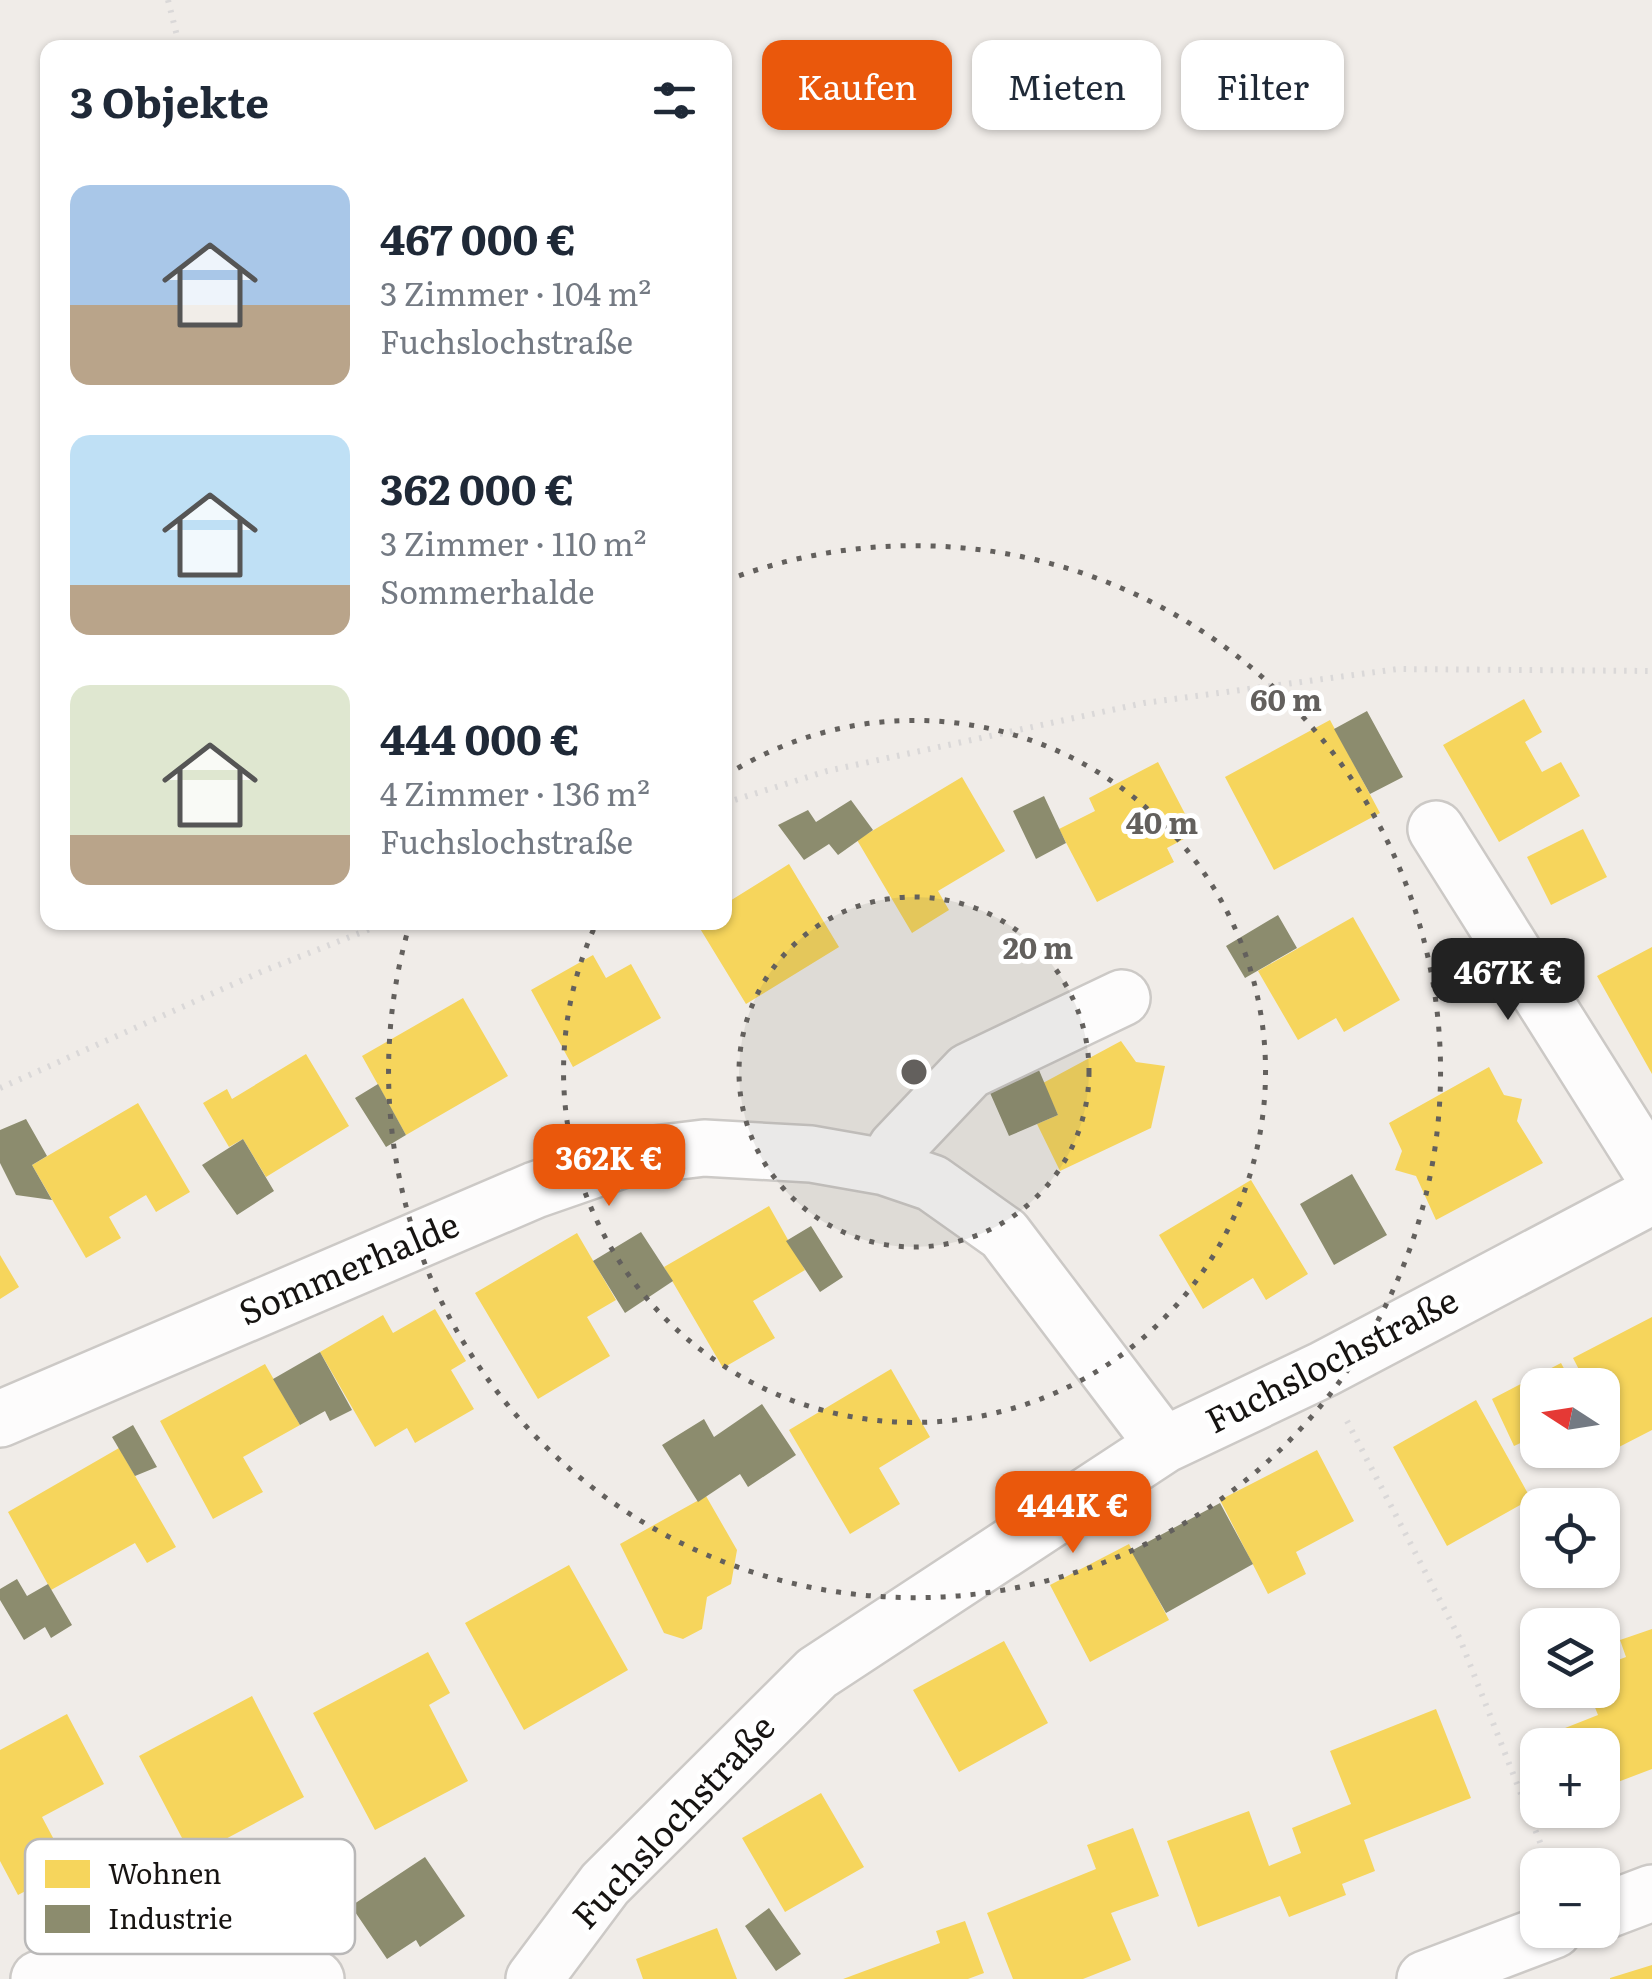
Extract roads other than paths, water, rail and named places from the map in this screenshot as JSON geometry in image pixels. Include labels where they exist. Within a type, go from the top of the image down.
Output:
[{"type":"street","points":[[1436,829],[1652,1172]]},
{"type":"street","points":[[885,1167],[896,1148],[969,1071],[1122,998]]},
{"type":"street","name":"Sommerhalde","points":[[0,1419],[396,1247],[630,1156],[704,1148],[811,1154],[885,1167],[932,1184],[1004,1234],[1164,1444]]},
{"type":"street","name":"Fuchslochstraße","points":[[534,1979],[605,1884],[817,1673],[1164,1444],[1324,1369],[1652,1196]]},
{"type":"street","points":[[1620,1906],[1652,1894]]},
{"type":"street","points":[[1424,1979],[1520,1943]]},
{"type":"street","points":[[38,1979],[134,1959],[191,1954]]},
{"type":"street","points":[[208,1954],[295,1969],[316,1979]]}]
